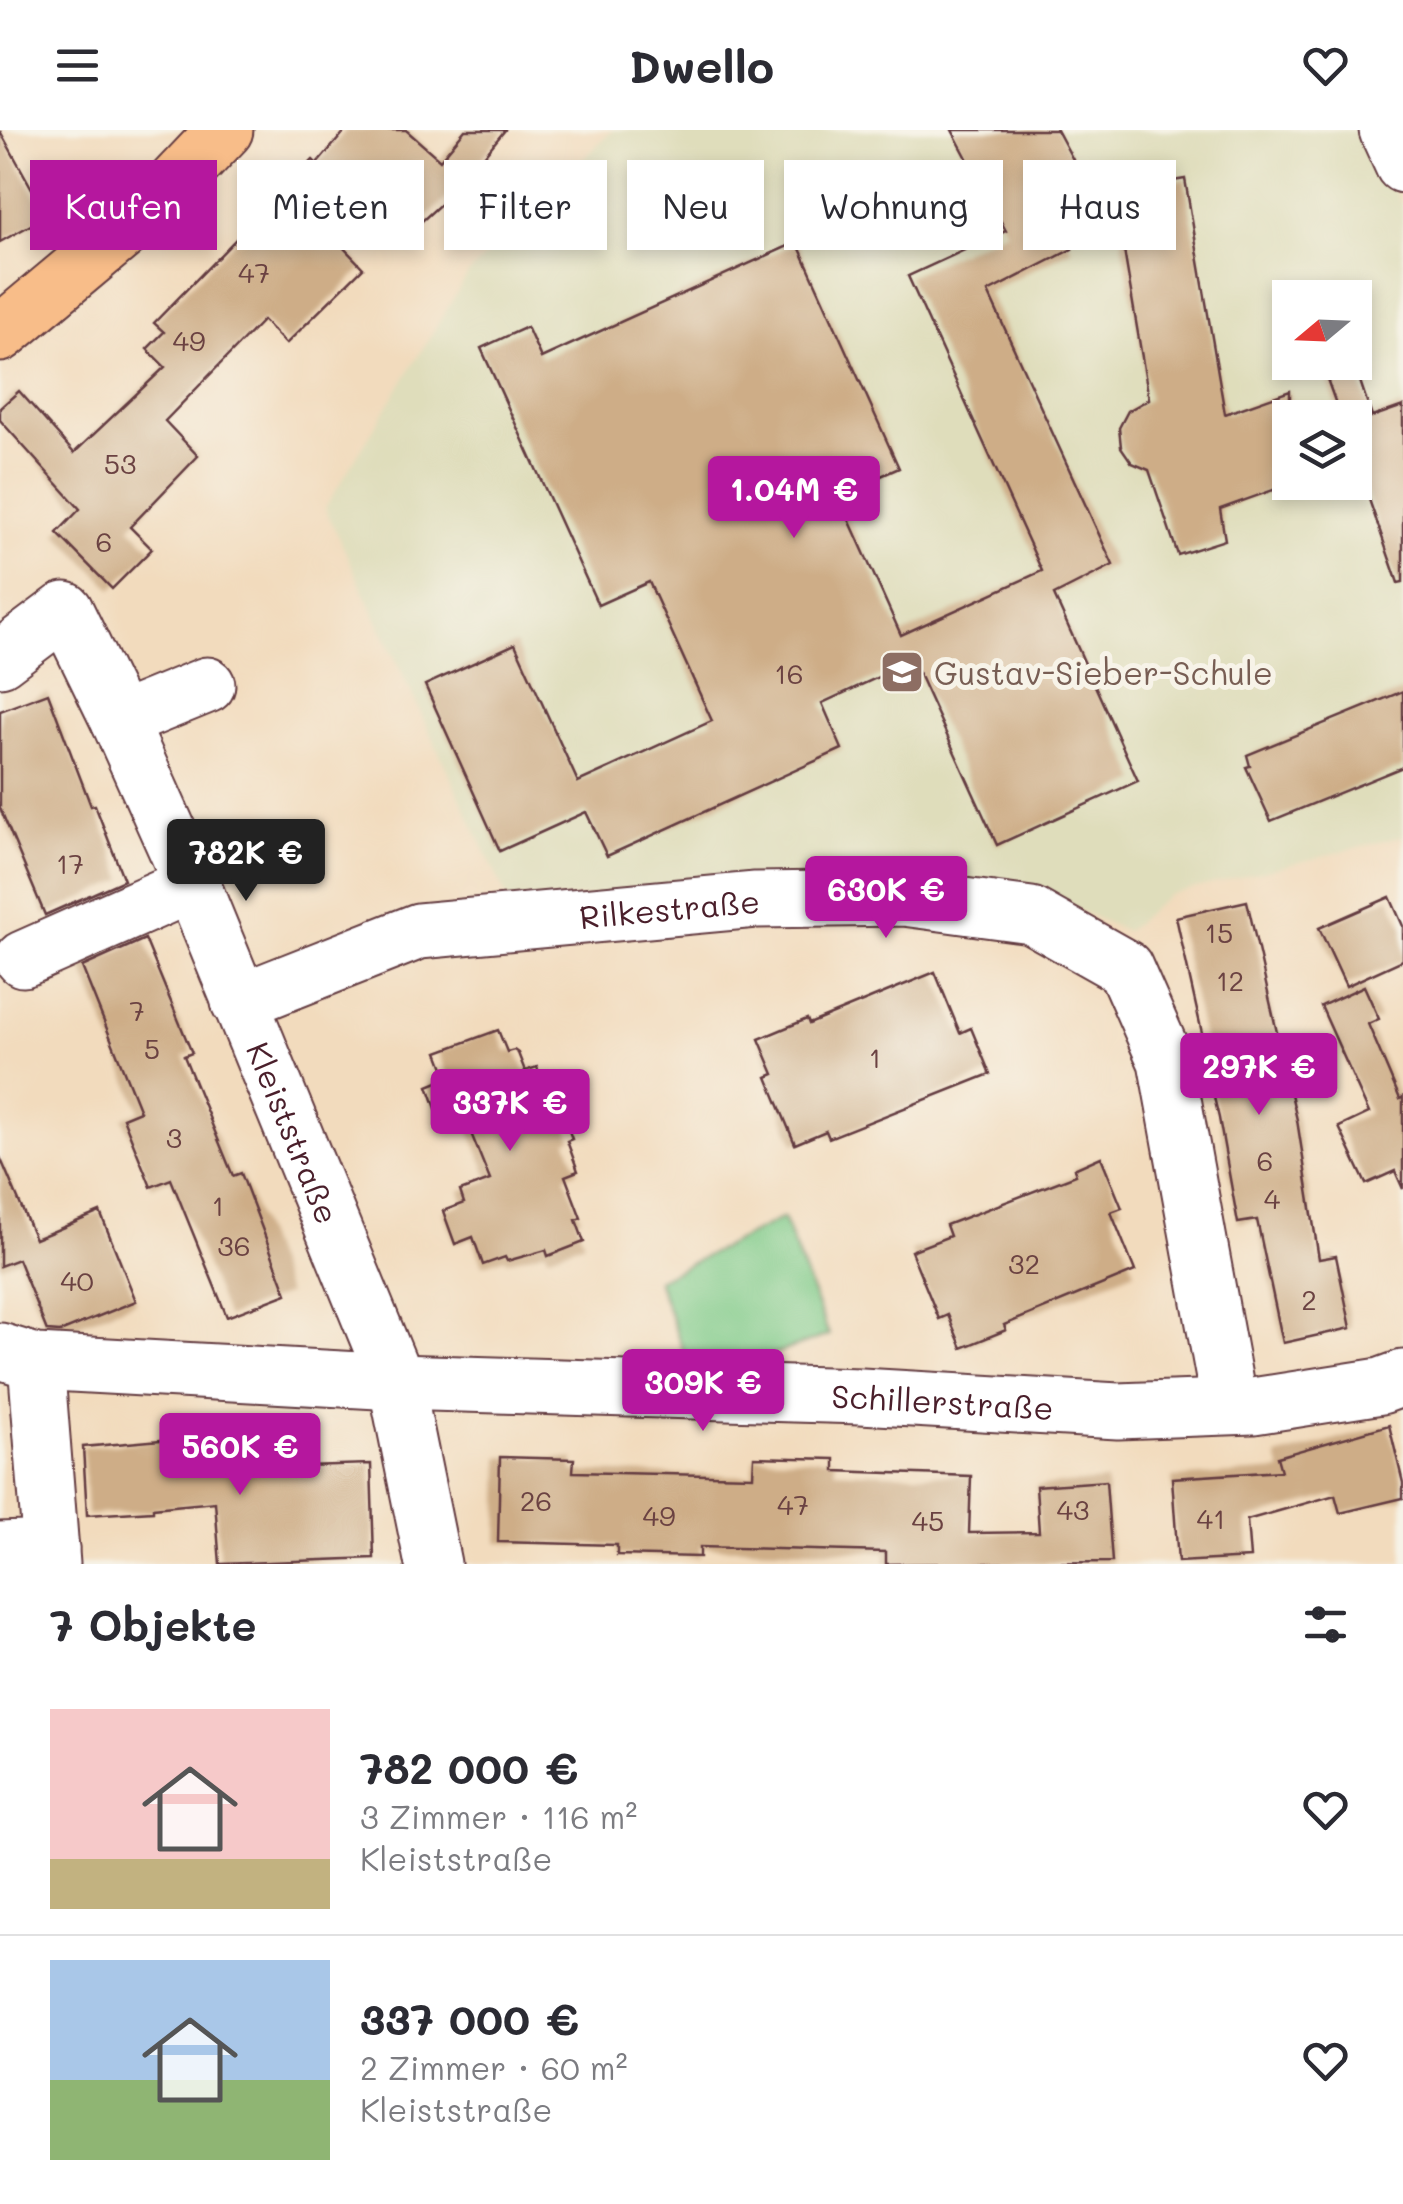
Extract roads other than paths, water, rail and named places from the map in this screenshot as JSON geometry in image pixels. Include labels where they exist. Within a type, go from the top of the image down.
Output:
[{"type":"main road","points":[[0,334],[153,206],[226,130]]},
{"type":"street","points":[[1387,130],[1403,165]]},
{"type":"street","name":"Kleiststraße","points":[[0,659],[65,610],[192,884],[396,1382],[433,1564]]},
{"type":"street","points":[[119,721],[208,685]]},
{"type":"street","points":[[24,960],[192,884]]},
{"type":"street","name":"Rilkestraße","points":[[239,1002],[419,930],[756,900],[904,898],[1031,914],[1125,968],[1166,1061],[1229,1406]]},
{"type":"street","points":[[18,1356],[34,1554]]},
{"type":"street","name":"Schillerstraße","points":[[18,1356],[396,1382],[861,1396],[1118,1411],[1302,1400],[1381,1386],[1403,1378]]},
{"type":"place","name":"Gustav-Sieber-Schule","points":[[902,672]]}]
